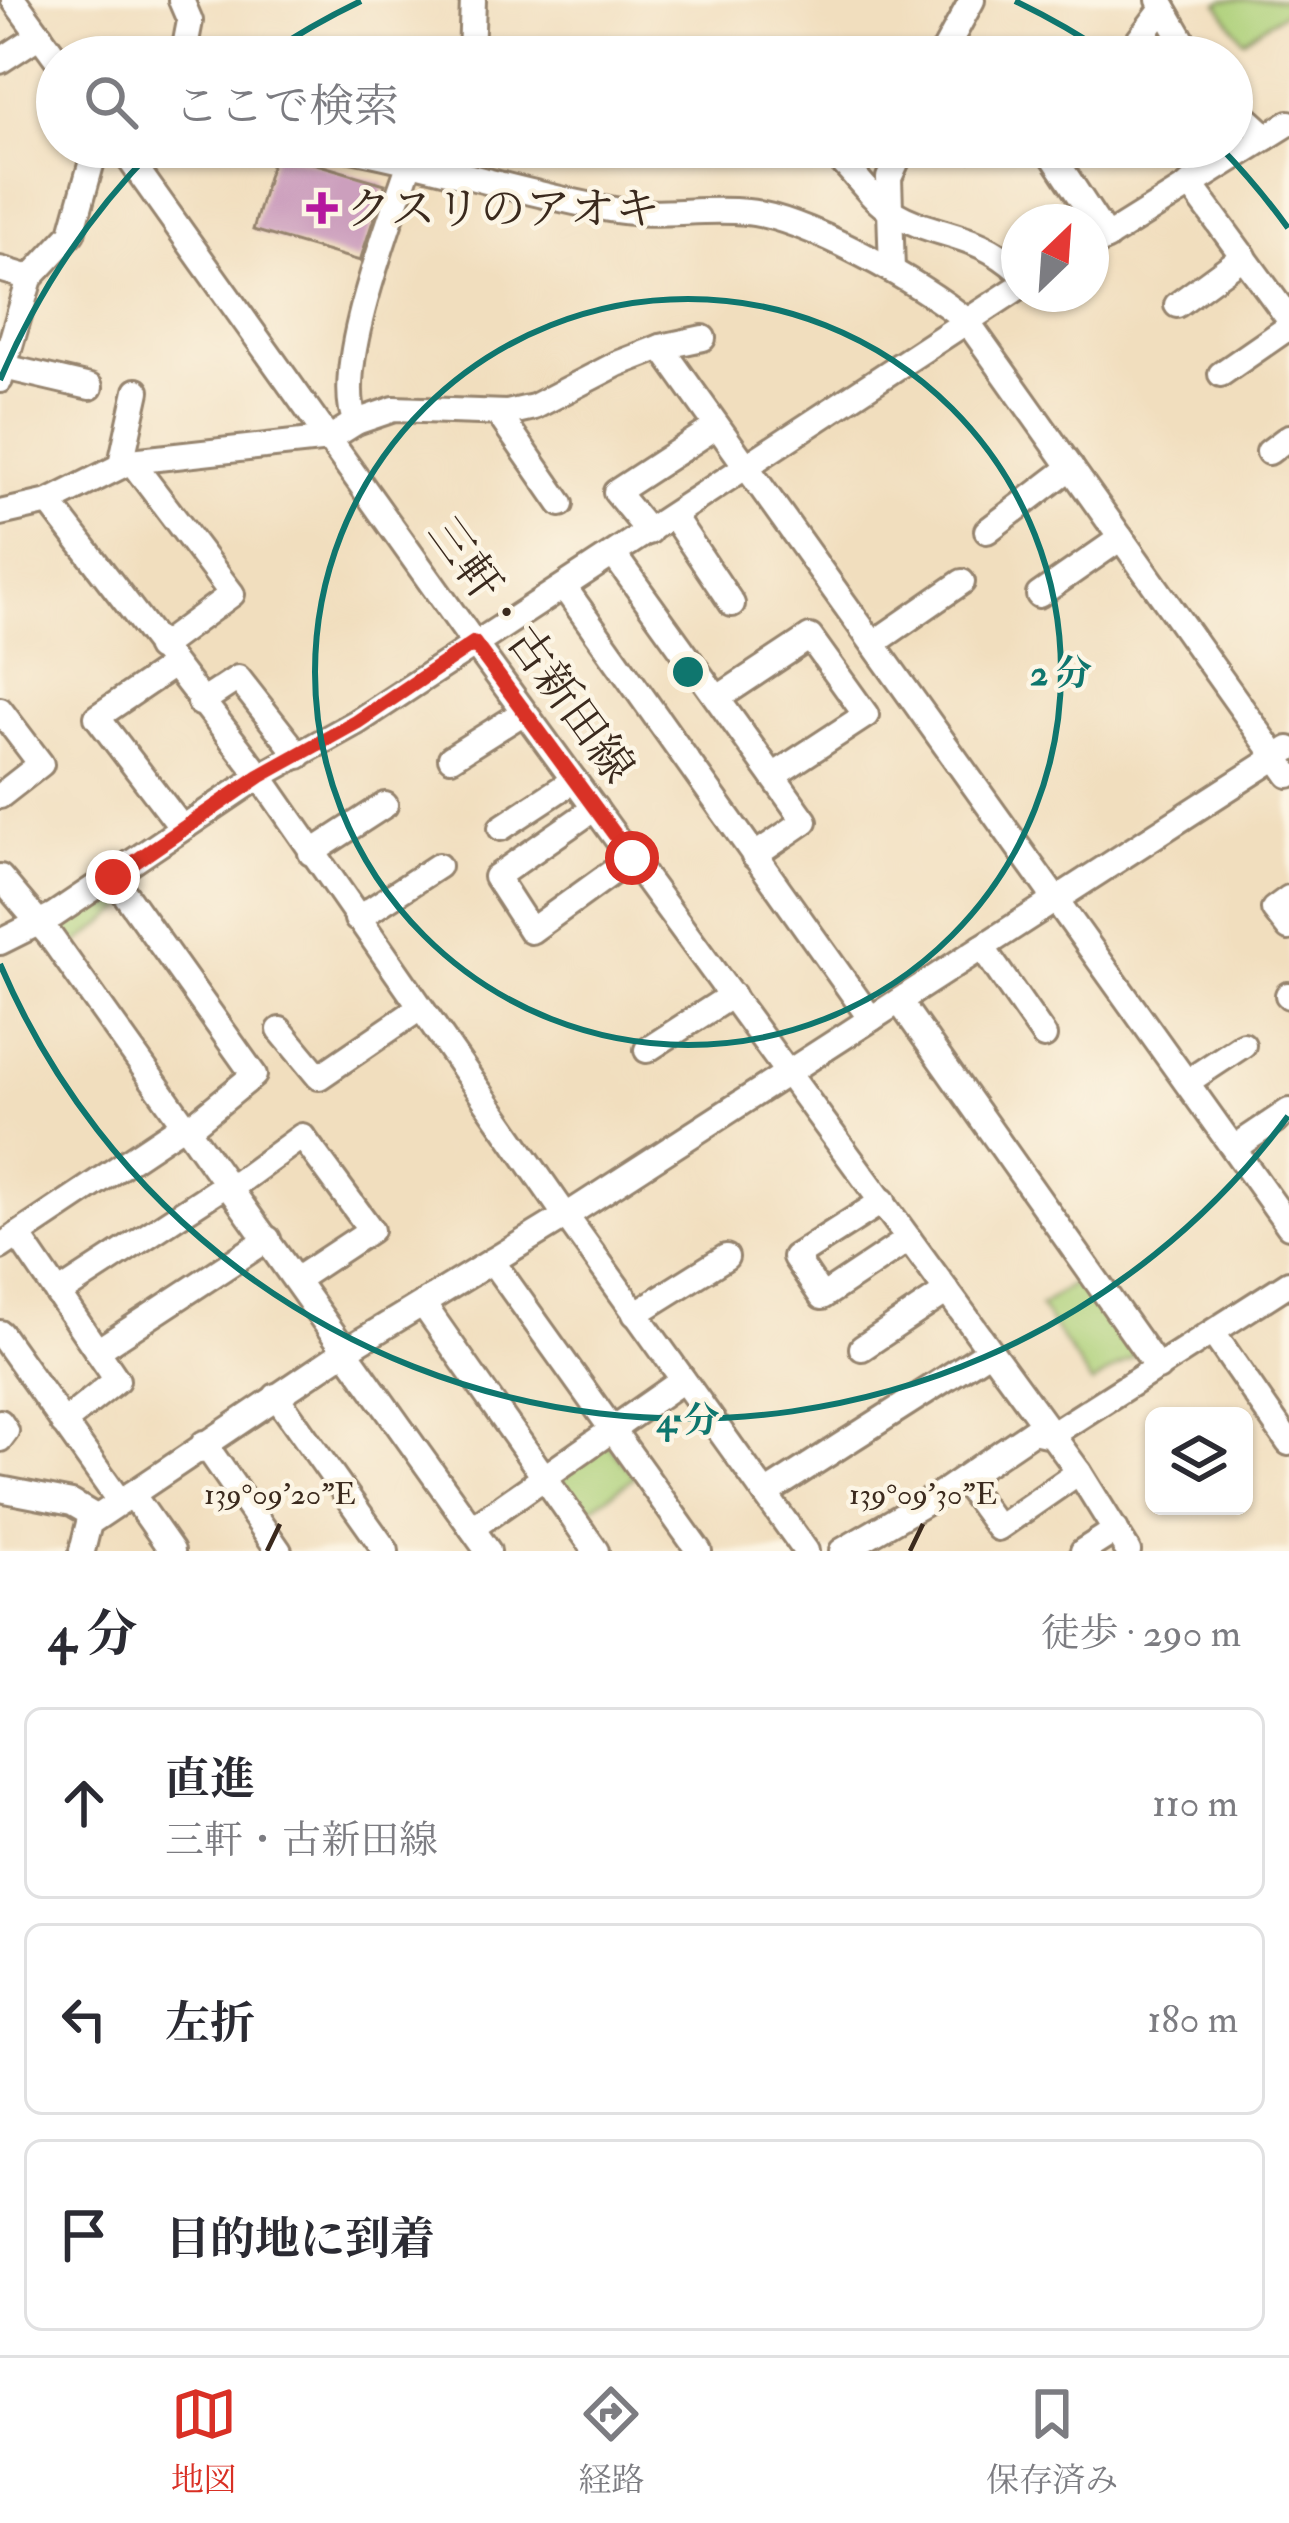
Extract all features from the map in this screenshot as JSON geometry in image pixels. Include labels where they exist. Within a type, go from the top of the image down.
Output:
[{"type":"street","points":[[14,0],[40,35]]},
{"type":"street","points":[[181,0],[190,21],[187,36]]},
{"type":"street","points":[[472,36],[473,0]]},
{"type":"street","points":[[953,36],[972,0]]},
{"type":"street","points":[[1141,36],[1161,4],[1180,36]]},
{"type":"street","points":[[0,61],[36,38]]},
{"type":"street","points":[[1253,146],[1289,123]]},
{"type":"street","points":[[1253,124],[1267,137]]},
{"type":"street","points":[[90,168],[72,232],[30,278],[2,373],[90,387]]},
{"type":"street","name":"三軒・古新田線","points":[[136,168],[474,643],[1079,1472],[1122,1541]]},
{"type":"street","points":[[356,422],[351,401],[357,330],[410,168]]},
{"type":"street","points":[[82,1551],[85,1531],[96,1517],[204,1443],[1058,898],[1285,761],[968,320],[941,298],[892,270],[766,214],[658,215],[608,209],[464,168]]},
{"type":"street","points":[[851,168],[890,211],[1001,255]]},
{"type":"street","points":[[892,270],[889,178],[894,168]]},
{"type":"street","points":[[1058,168],[1078,204]]},
{"type":"street","points":[[1109,237],[1216,168]]},
{"type":"street","points":[[1190,184],[1289,323],[1221,374]]},
{"type":"street","points":[[1177,305],[1244,256]]},
{"type":"street","points":[[0,268],[30,278]]},
{"type":"street","points":[[0,942],[113,877],[260,776],[299,756],[614,555],[1001,299]]},
{"type":"street","points":[[0,513],[49,502],[126,462],[329,439],[356,422],[394,409],[498,413],[534,406],[617,364],[703,338]]},
{"type":"street","points":[[661,347],[1289,1226]]},
{"type":"street","points":[[137,391],[126,462],[232,594],[97,717],[182,828]]},
{"type":"street","points":[[498,413],[562,505]]},
{"type":"street","points":[[649,532],[616,492],[717,426]]},
{"type":"street","points":[[987,531],[1071,467]]},
{"type":"street","points":[[49,502],[260,776],[806,1551]]},
{"type":"street","points":[[674,516],[732,604]]},
{"type":"street","points":[[1039,596],[1121,538]]},
{"type":"street","points":[[614,555],[806,821],[754,856]]},
{"type":"street","points":[[874,643],[962,581]]},
{"type":"street","points":[[564,587],[871,1019]]},
{"type":"street","points":[[718,698],[810,638],[866,715],[773,776]]},
{"type":"street","points":[[200,703],[238,678],[299,756]]},
{"type":"street","points":[[0,710],[41,764],[0,796]]},
{"type":"street","points":[[452,758],[524,712]]},
{"type":"street","points":[[501,828],[574,780]]},
{"type":"street","points":[[310,853],[385,805]]},
{"type":"street","points":[[595,808],[496,877],[531,931],[632,858]]},
{"type":"street","points":[[357,919],[438,866]]},
{"type":"street","points":[[0,877],[348,1349],[488,1551]]},
{"type":"street","points":[[63,1423],[117,1380],[58,1294],[9,1241],[186,1126],[254,1075],[113,877]]},
{"type":"street","points":[[1289,898],[1274,909],[1289,928]]},
{"type":"street","points":[[982,947],[1044,1036]]},
{"type":"street","points":[[646,1050],[732,995]]},
{"type":"street","points":[[899,1001],[1158,1368]]},
{"type":"street","points":[[280,1030],[319,1077],[420,1008]]},
{"type":"street","points":[[1187,1082],[1244,1045]]},
{"type":"street","points":[[1234,1148],[1289,1111]]},
{"type":"street","points":[[58,1294],[302,1136],[371,1230],[297,1279]]},
{"type":"street","points":[[883,1202],[795,1257],[822,1297],[909,1239]]},
{"type":"street","points":[[97,1351],[268,1239]]},
{"type":"street","points":[[635,1314],[726,1257]]},
{"type":"street","points":[[492,1261],[699,1551]]},
{"type":"street","points":[[842,1551],[963,1480],[1033,1430],[1051,1435],[1289,1282]]},
{"type":"street","points":[[862,1348],[946,1292]]},
{"type":"street","points":[[423,1304],[596,1551]]},
{"type":"street","points":[[1213,1333],[1289,1443]]},
{"type":"street","points":[[0,1334],[63,1423],[172,1551]]},
{"type":"street","points":[[765,1494],[989,1351]]},
{"type":"street","points":[[472,1528],[683,1380]]},
{"type":"street","points":[[276,1396],[386,1551]]},
{"type":"street","points":[[0,1422],[6,1430],[0,1439]]},
{"type":"street","points":[[204,1443],[279,1551]]},
{"type":"street","points":[[963,1480],[998,1528],[1079,1472]]},
{"type":"street","points":[[0,1489],[72,1503],[96,1517]]},
{"type":"street","points":[[1083,1551],[1122,1541]]},
{"type":"green space","points":[[1224,0],[1289,0],[1289,9],[1249,36],[1240,36],[1218,4]]},
{"type":"green space","points":[[107,890],[126,907],[70,949],[58,934],[61,922]]},
{"type":"green space","points":[[1086,1275],[1139,1353],[1092,1384],[1040,1306]]},
{"type":"green space","points":[[606,1442],[635,1477],[580,1516],[557,1483]]},
{"type":"building","name":"クスリのアオキ","points":[[270,168],[330,168],[385,184],[360,261],[253,230]]},
{"type":"place","name":"クスリのアオキ","points":[[322,208]]},
{"type":"route","points":[[113,877],[260,776],[357,722],[474,643],[632,858]]}]
